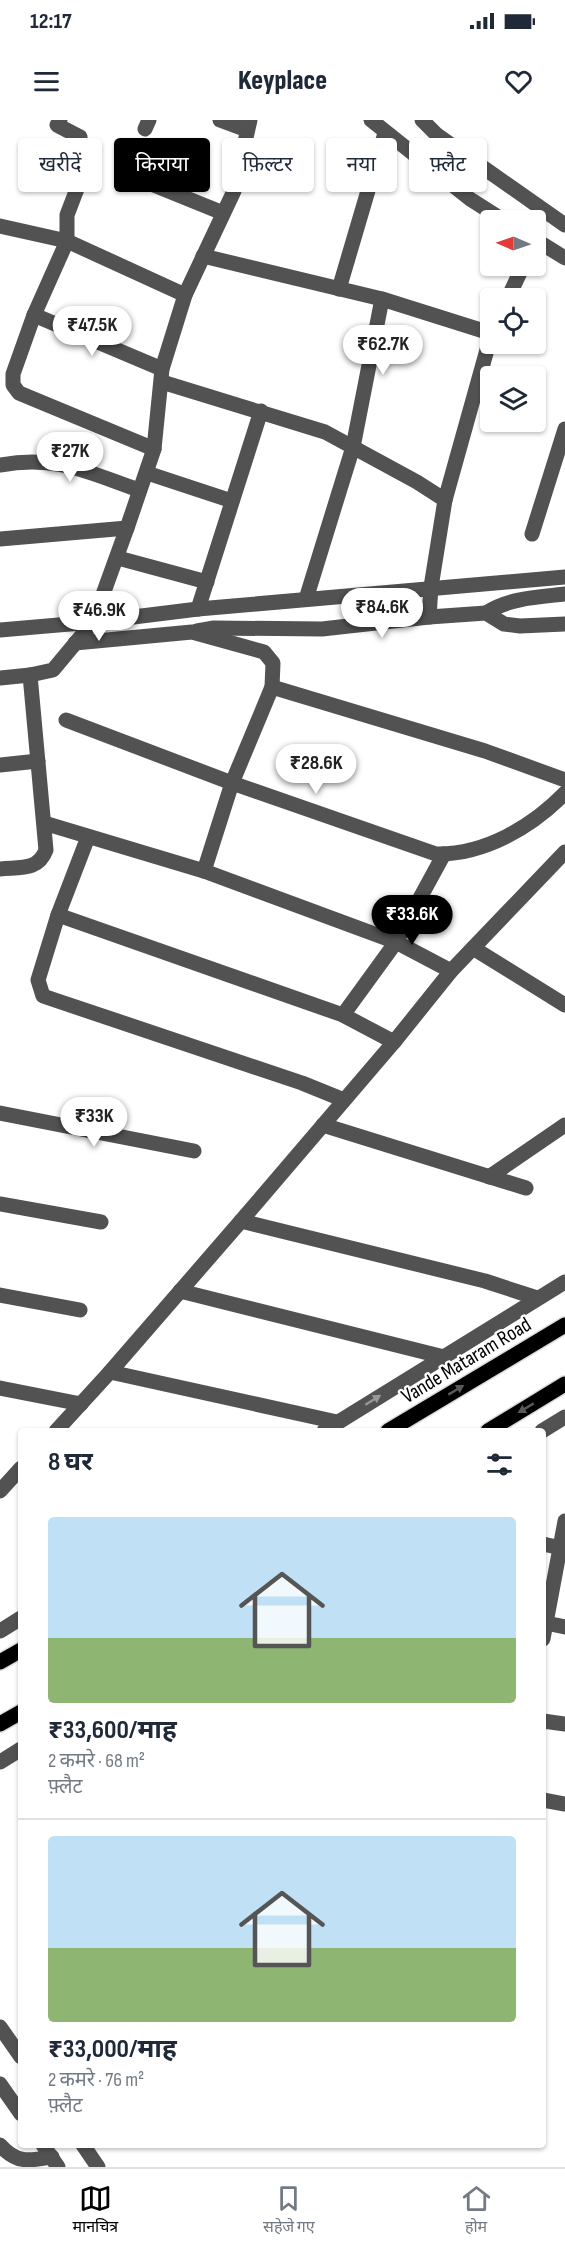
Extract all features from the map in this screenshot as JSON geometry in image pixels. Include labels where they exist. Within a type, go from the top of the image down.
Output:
[{"type":"main road","name":"Vande Mataram Road","points":[[393,1428],[565,1325]]},
{"type":"main road","points":[[493,1428],[565,1384]]},
{"type":"main road","points":[[0,1662],[18,1652]]},
{"type":"main road","points":[[0,1724],[18,1714]]},
{"type":"street","points":[[60,120],[57,125],[80,137],[67,174],[80,181],[68,215],[67,240],[34,315],[13,374],[14,385],[19,393],[154,449]]},
{"type":"street","points":[[0,678],[53,670],[93,622],[118,558],[154,449],[162,376],[185,295],[234,191],[248,125],[220,120]]},
{"type":"street","points":[[371,120],[470,199],[487,210]]},
{"type":"street","points":[[422,120],[436,135],[565,225]]},
{"type":"street","points":[[339,289],[385,133]]},
{"type":"street","points":[[171,192],[223,213]]},
{"type":"street","points":[[0,226],[67,240],[185,295]]},
{"type":"street","points":[[546,246],[565,258]]},
{"type":"street","points":[[203,256],[382,299],[480,330]]},
{"type":"street","points":[[306,599],[353,447],[382,299]]},
{"type":"street","points":[[34,315],[162,376],[325,432],[417,482],[445,500]]},
{"type":"street","points":[[429,617],[431,587],[445,500],[486,354]]},
{"type":"street","points":[[198,609],[261,411]]},
{"type":"street","points":[[532,534],[565,429]]},
{"type":"street","points":[[0,465],[25,460],[45,461],[72,466],[139,490]]},
{"type":"street","points":[[147,473],[232,501]]},
{"type":"street","points":[[0,539],[127,528]]},
{"type":"street","points":[[118,558],[207,582]]},
{"type":"street","points":[[0,630],[431,587],[565,577]]},
{"type":"street","points":[[75,643],[214,628],[322,629],[486,613],[498,605],[515,600],[565,594]]},
{"type":"street","points":[[486,613],[504,624],[520,626],[565,624]]},
{"type":"street","points":[[192,632],[264,652],[273,663],[273,687],[232,783],[204,871]]},
{"type":"street","points":[[0,868],[33,866],[42,860],[46,850],[30,675]]},
{"type":"street","points":[[273,687],[486,751],[565,780]]},
{"type":"street","points":[[66,720],[232,783],[436,854],[456,854],[505,837],[548,810],[565,793]]},
{"type":"street","points":[[0,765],[38,761]]},
{"type":"street","points":[[44,823],[204,871],[396,942],[452,971]]},
{"type":"street","points":[[88,837],[58,915],[38,980],[43,996],[291,1079],[344,1100]]},
{"type":"street","points":[[59,1428],[241,1221],[452,971],[565,852]]},
{"type":"street","points":[[343,1015],[396,942],[444,855]]},
{"type":"street","points":[[58,915],[343,1015],[394,1042]]},
{"type":"street","points":[[473,948],[565,1005]]},
{"type":"street","points":[[0,1113],[194,1150]]},
{"type":"street","points":[[323,1125],[526,1188]]},
{"type":"street","points":[[489,1177],[565,1125]]},
{"type":"street","points":[[0,1204],[101,1222]]},
{"type":"street","points":[[241,1221],[485,1281],[537,1298]]},
{"type":"street","points":[[329,1428],[565,1282]]},
{"type":"street","points":[[180,1291],[444,1357]]},
{"type":"street","points":[[0,1295],[80,1310]]},
{"type":"street","points":[[110,1372],[338,1422]]},
{"type":"street","points":[[0,1388],[81,1404]]},
{"type":"street","points":[[546,1429],[565,1417]]},
{"type":"street","points":[[0,1491],[18,1471]]},
{"type":"street","points":[[546,1543],[564,1534]]},
{"type":"street","points":[[564,1534],[546,1623],[565,1627]]},
{"type":"street","points":[[0,1631],[18,1620]]},
{"type":"street","points":[[546,1721],[565,1724]]},
{"type":"street","points":[[0,1762],[18,1751]]},
{"type":"street","points":[[546,1801],[565,1804]]},
{"type":"street","points":[[0,2027],[18,2053]]},
{"type":"street","points":[[0,2084],[18,2110]]},
{"type":"street","points":[[0,2145],[7,2153],[25,2162],[51,2156]]},
{"type":"street","points":[[85,2148],[98,2167]]}]
